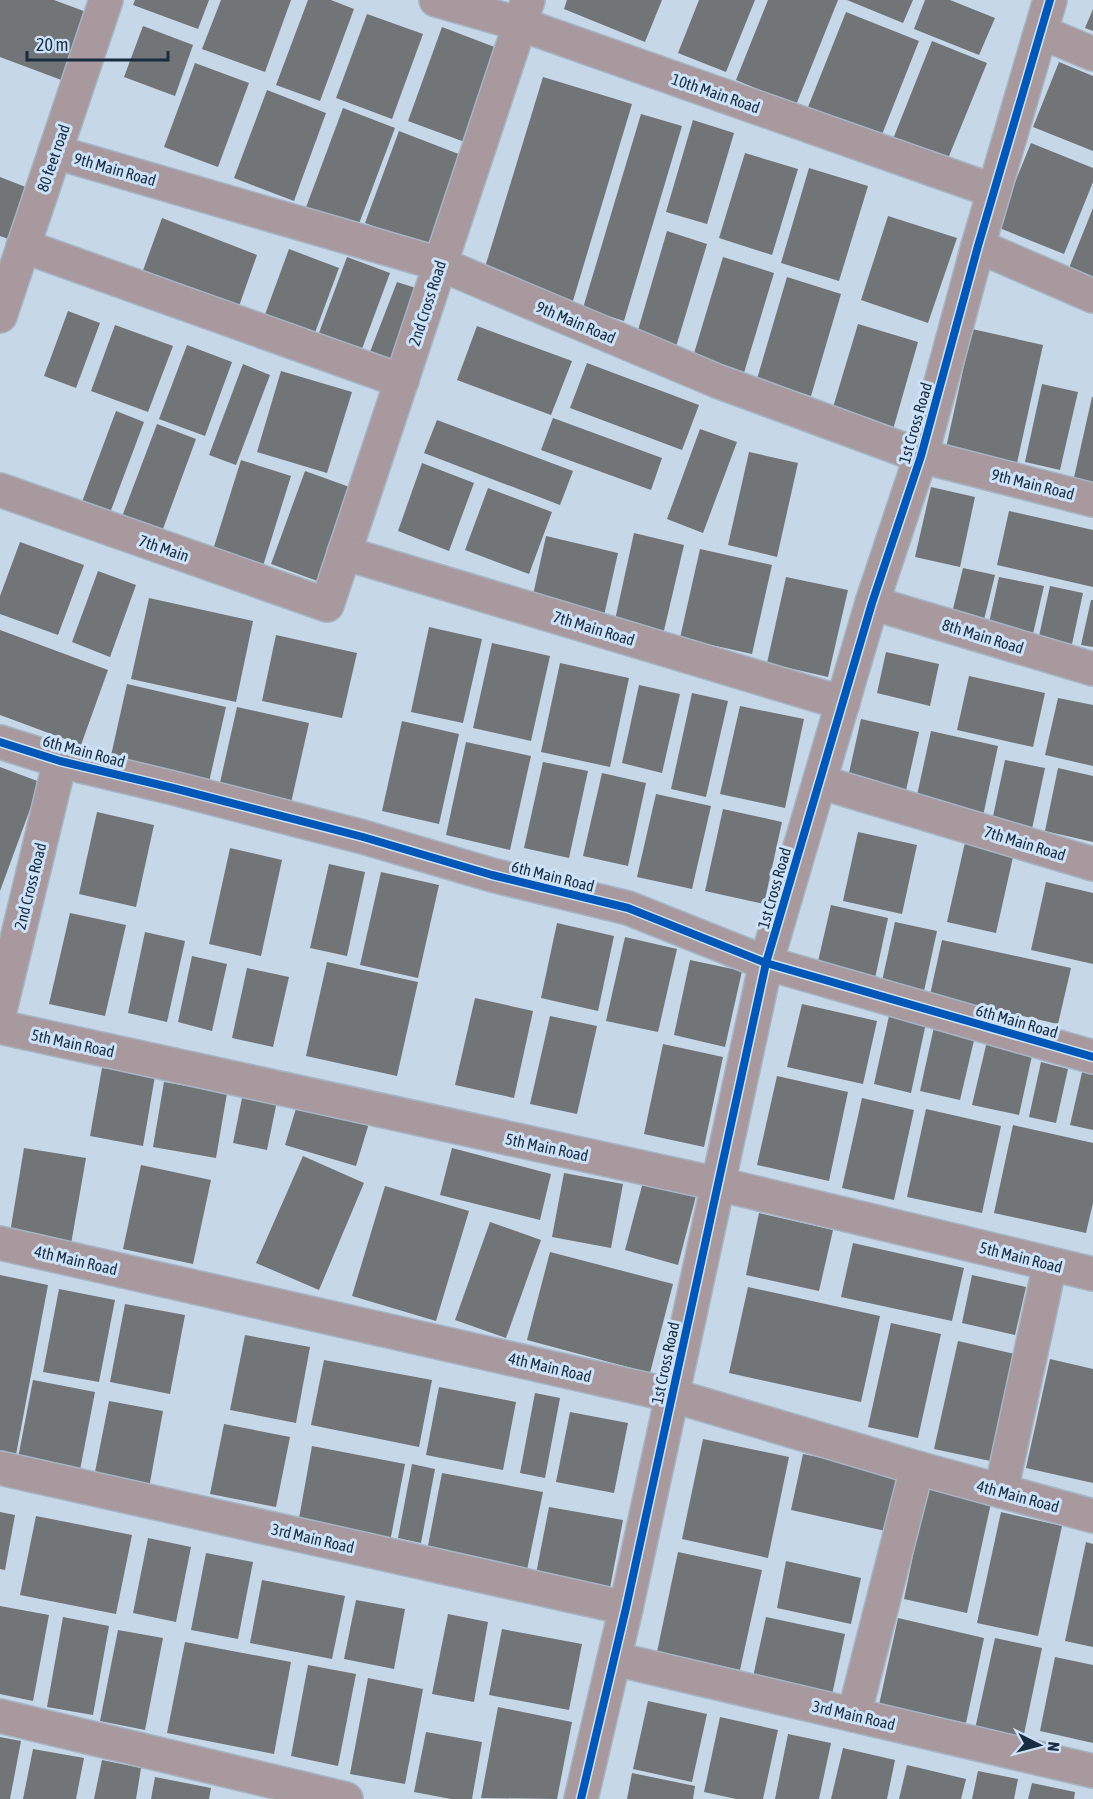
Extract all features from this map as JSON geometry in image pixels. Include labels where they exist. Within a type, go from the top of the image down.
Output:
[{"type":"street","name":"80 feet road","points":[[0,316],[106,0]]},
{"type":"street","name":"10th Main Road","points":[[436,0],[524,12],[994,191]]},
{"type":"street","name":"1st Cross Road","points":[[581,1799],[615,1659],[766,963],[872,603],[921,456],[978,246],[1050,0]]},
{"type":"street","name":"2nd Cross Road","points":[[327,605],[524,12]]},
{"type":"street","points":[[1041,32],[1093,54]]},
{"type":"street","name":"9th Main Road","points":[[55,152],[440,264],[717,381],[921,456],[1093,500]]},
{"type":"street","points":[[23,246],[402,381]]},
{"type":"street","points":[[978,246],[1093,296]]},
{"type":"street","name":"7th Main","points":[[0,490],[327,605]]},
{"type":"street","name":"7th Main Road","points":[[344,554],[843,703]]},
{"type":"street","name":"8th Main Road","points":[[872,603],[1093,669]]},
{"type":"street","name":"6th Main Road","points":[[0,742],[60,761],[363,837],[492,875],[628,908],[766,963],[1093,1057]]},
{"type":"street","name":"2nd Cross Road","points":[[0,1010],[60,761]]},
{"type":"street","name":"7th Main Road","points":[[820,782],[1093,864]]},
{"type":"street","name":"5th Main Road","points":[[0,1027],[718,1184],[1093,1274]]},
{"type":"street","name":"4th Main Road","points":[[0,1243],[671,1395],[917,1468],[1093,1516]]},
{"type":"street","points":[[1001,1491],[1050,1264]]},
{"type":"street","name":"3rd Main Road","points":[[0,1468],[626,1608]]},
{"type":"street","points":[[854,1715],[917,1468]]},
{"type":"street","name":"3rd Main Road","points":[[615,1659],[1093,1771]]},
{"type":"street","points":[[0,1716],[346,1799]]},
{"type":"building","points":[[0,0],[54,0],[89,13],[64,81],[0,57]]},
{"type":"building","points":[[135,0],[209,0],[198,29],[133,5]]},
{"type":"building","points":[[221,0],[291,0],[265,72],[202,49]]},
{"type":"building","points":[[308,0],[331,0],[354,9],[320,101],[276,85]]},
{"type":"building","points":[[567,0],[662,0],[645,42],[564,9]]},
{"type":"building","points":[[699,0],[755,0],[726,72],[678,53]]},
{"type":"building","points":[[768,0],[838,0],[796,105],[736,80]]},
{"type":"building","points":[[847,0],[913,0],[903,23]]},
{"type":"building","points":[[925,0],[950,0],[995,18],[979,55],[914,29]]},
{"type":"building","points":[[1093,9],[1093,31],[1085,28]]},
{"type":"building","points":[[846,12],[919,41],[881,137],[808,107]]},
{"type":"building","points":[[367,14],[423,34],[392,119],[336,98]]},
{"type":"building","points":[[143,26],[193,45],[175,96],[124,77]]},
{"type":"building","points":[[442,27],[505,51],[470,144],[408,121]]},
{"type":"building","points":[[932,41],[987,63],[947,161],[893,139]]},
{"type":"building","points":[[1059,62],[1093,76],[1093,151],[1033,127]]},
{"type":"building","points":[[195,63],[249,83],[218,167],[164,147]]},
{"type":"building","points":[[543,77],[632,104],[572,304],[482,277]]},
{"type":"building","points":[[267,90],[326,113],[294,201],[234,178]]},
{"type":"building","points":[[343,108],[395,128],[357,229],[305,210]]},
{"type":"building","points":[[641,114],[682,126],[624,321],[583,308]]},
{"type":"building","points":[[693,120],[734,133],[707,224],[666,212]]},
{"type":"building","points":[[399,131],[469,158],[435,249],[365,223]]},
{"type":"building","points":[[1031,143],[1093,168],[1093,182],[1064,254],[997,227]]},
{"type":"building","points":[[745,153],[798,169],[772,255],[719,238]]},
{"type":"building","points":[[809,168],[868,186],[839,281],[781,263]]},
{"type":"building","points":[[0,177],[36,191],[17,242],[0,236]]},
{"type":"building","points":[[1093,208],[1093,278],[1069,268]]},
{"type":"building","points":[[888,216],[957,238],[928,323],[861,300]]},
{"type":"building","points":[[162,218],[257,255],[237,312],[141,276]]},
{"type":"building","points":[[667,231],[707,244],[675,350],[636,337]]},
{"type":"building","points":[[289,249],[339,268],[313,338],[263,320]]},
{"type":"building","points":[[347,257],[390,273],[359,357],[316,341]]},
{"type":"building","points":[[723,257],[774,273],[743,376],[692,360]]},
{"type":"building","points":[[787,277],[841,294],[811,396],[757,379]]},
{"type":"building","points":[[397,282],[428,292],[401,364],[370,352]]},
{"type":"building","points":[[68,311],[100,323],[76,388],[44,376]]},
{"type":"building","points":[[858,324],[918,342],[892,433],[831,414]]},
{"type":"building","points":[[115,325],[173,346],[148,412],[91,391]]},
{"type":"building","points":[[477,326],[572,361],[551,415],[457,380]]},
{"type":"building","points":[[972,329],[1043,345],[1017,463],[946,448]]},
{"type":"building","points":[[187,345],[232,362],[205,436],[159,419]]},
{"type":"building","points":[[587,363],[699,405],[682,450],[570,408]]},
{"type":"building","points":[[243,364],[270,375],[236,465],[209,455]]},
{"type":"building","points":[[281,371],[352,392],[327,473],[257,452]]},
{"type":"building","points":[[1042,384],[1078,392],[1060,470],[1025,462]]},
{"type":"building","points":[[1093,397],[1093,486],[1073,482]]},
{"type":"building","points":[[116,411],[144,422],[107,521],[79,510]]},
{"type":"building","points":[[553,418],[662,458],[651,490],[541,450]]},
{"type":"building","points":[[437,420],[573,471],[560,505],[424,453]]},
{"type":"building","points":[[157,424],[196,439],[160,537],[120,522]]},
{"type":"building","points":[[700,429],[737,442],[703,533],[667,519]]},
{"type":"building","points":[[749,452],[798,463],[777,557],[728,545]]},
{"type":"building","points":[[241,460],[291,476],[262,569],[212,553]]},
{"type":"building","points":[[422,463],[474,483],[449,551],[398,531]]},
{"type":"building","points":[[305,471],[355,489],[320,582],[271,564]]},
{"type":"building","points":[[931,487],[975,497],[960,567],[915,557]]},
{"type":"building","points":[[488,488],[552,512],[529,574],[465,550]]},
{"type":"building","points":[[1009,511],[1093,530],[1093,587],[997,565]]},
{"type":"building","points":[[634,533],[684,545],[662,639],[613,629]]},
{"type":"building","points":[[546,536],[618,553],[603,620],[531,604]]},
{"type":"building","points":[[20,542],[84,565],[58,635],[0,614],[0,596]]},
{"type":"building","points":[[700,549],[772,565],[752,654],[680,638]]},
{"type":"building","points":[[963,568],[995,575],[983,624],[951,617]]},
{"type":"building","points":[[98,571],[136,585],[110,657],[72,642]]},
{"type":"building","points":[[786,577],[848,590],[828,677],[767,663]]},
{"type":"building","points":[[999,577],[1044,586],[1033,634],[989,623]]},
{"type":"building","points":[[1050,586],[1083,593],[1072,644],[1039,636]]},
{"type":"building","points":[[149,598],[253,621],[236,702],[131,679]]},
{"type":"building","points":[[1091,600],[1093,600],[1093,647],[1081,645]]},
{"type":"building","points":[[429,627],[482,639],[463,723],[411,712]]},
{"type":"building","points":[[0,630],[108,670],[81,745],[0,715]]},
{"type":"building","points":[[276,635],[357,653],[342,718],[262,701]]},
{"type":"building","points":[[492,643],[550,656],[531,741],[473,728]]},
{"type":"building","points":[[886,652],[939,664],[930,706],[877,693]]},
{"type":"building","points":[[560,663],[629,678],[610,767],[541,752]]},
{"type":"building","points":[[969,676],[1045,693],[1033,747],[957,730]]},
{"type":"building","points":[[127,684],[226,707],[209,782],[110,760]]},
{"type":"building","points":[[639,685],[680,694],[662,773],[622,763]]},
{"type":"building","points":[[692,693],[728,701],[706,797],[671,789]]},
{"type":"building","points":[[1058,698],[1093,705],[1093,766],[1045,755]]},
{"type":"building","points":[[740,706],[804,719],[785,808],[720,794]]},
{"type":"building","points":[[237,707],[309,723],[291,803],[219,787]]},
{"type":"building","points":[[861,719],[919,732],[905,795],[847,782]]},
{"type":"building","points":[[402,721],[459,734],[439,824],[382,811]]},
{"type":"building","points":[[931,731],[998,746],[983,816],[916,800]]},
{"type":"building","points":[[466,742],[531,756],[510,850],[446,835]]},
{"type":"building","points":[[1005,760],[1045,768],[1032,829],[992,821]]},
{"type":"building","points":[[543,762],[588,771],[569,858],[524,848]]},
{"type":"building","points":[[0,767],[40,782],[0,891]]},
{"type":"building","points":[[1058,768],[1093,776],[1093,842],[1045,831]]},
{"type":"building","points":[[602,773],[646,783],[628,866],[583,856]]},
{"type":"building","points":[[656,794],[711,806],[692,889],[637,877]]},
{"type":"building","points":[[723,809],[782,822],[764,904],[705,891]]},
{"type":"building","points":[[97,812],[154,825],[136,907],[79,894]]},
{"type":"building","points":[[858,832],[917,845],[902,914],[843,901]]},
{"type":"building","points":[[966,838],[1015,848],[996,933],[947,922]]},
{"type":"building","points":[[230,848],[282,860],[261,956],[209,944]]},
{"type":"building","points":[[329,864],[365,872],[347,956],[310,948]]},
{"type":"building","points":[[381,872],[439,885],[418,978],[360,965]]},
{"type":"building","points":[[1046,882],[1093,893],[1093,964],[1031,950]]},
{"type":"building","points":[[831,905],[888,918],[874,983],[816,970]]},
{"type":"building","points":[[70,913],[126,925],[105,1016],[49,1004]]},
{"type":"building","points":[[895,922],[937,931],[924,991],[882,981]]},
{"type":"building","points":[[557,923],[614,936],[598,1011],[541,998]]},
{"type":"building","points":[[145,932],[185,941],[167,1022],[128,1013]]},
{"type":"building","points":[[625,937],[677,949],[658,1032],[606,1021]]},
{"type":"building","points":[[942,940],[1071,968],[1058,1024],[930,995]]},
{"type":"building","points":[[192,956],[227,964],[212,1031],[178,1022]]},
{"type":"building","points":[[690,960],[742,971],[725,1047],[674,1035]]},
{"type":"building","points":[[327,962],[418,982],[397,1076],[306,1056]]},
{"type":"building","points":[[247,968],[289,977],[273,1047],[232,1038]]},
{"type":"building","points":[[475,998],[533,1011],[514,1098],[455,1085]]},
{"type":"building","points":[[802,1004],[877,1021],[863,1084],[787,1067]]},
{"type":"building","points":[[550,1016],[597,1026],[577,1114],[530,1104]]},
{"type":"building","points":[[889,1016],[926,1023],[911,1093],[874,1084]]},
{"type":"building","points":[[934,1027],[975,1036],[960,1100],[920,1091]]},
{"type":"building","points":[[987,1041],[1033,1051],[1019,1115],[972,1105]]},
{"type":"building","points":[[663,1044],[723,1057],[704,1147],[644,1134]]},
{"type":"building","points":[[1041,1062],[1068,1069],[1056,1123],[1029,1117]]},
{"type":"building","points":[[102,1068],[155,1076],[143,1146],[90,1136]]},
{"type":"building","points":[[1083,1068],[1093,1071],[1093,1130],[1070,1125]]},
{"type":"building","points":[[777,1076],[848,1092],[829,1181],[757,1165]]},
{"type":"building","points":[[164,1082],[227,1093],[216,1158],[153,1147]]},
{"type":"building","points":[[243,1093],[277,1101],[267,1150],[233,1143]]},
{"type":"building","points":[[862,1098],[914,1110],[894,1200],[842,1188]]},
{"type":"building","points":[[298,1102],[369,1123],[356,1166],[285,1145]]},
{"type":"building","points":[[926,1109],[1001,1126],[982,1213],[907,1197]]},
{"type":"building","points":[[1013,1125],[1093,1143],[1093,1203],[1086,1233],[994,1213]]},
{"type":"building","points":[[24,1148],[86,1158],[71,1244],[10,1233]]},
{"type":"building","points":[[452,1148],[551,1174],[540,1220],[440,1195]]},
{"type":"building","points":[[303,1156],[364,1183],[319,1290],[256,1263]]},
{"type":"building","points":[[141,1165],[211,1180],[193,1264],[123,1249]]},
{"type":"building","points":[[564,1173],[623,1184],[611,1248],[552,1237]]},
{"type":"building","points":[[643,1182],[696,1196],[678,1265],[625,1250]]},
{"type":"building","points":[[385,1186],[469,1211],[436,1321],[352,1296]]},
{"type":"building","points":[[759,1213],[833,1230],[819,1291],[746,1275]]},
{"type":"building","points":[[490,1222],[541,1240],[506,1338],[455,1320]]},
{"type":"building","points":[[853,1243],[964,1268],[952,1321],[841,1297]]},
{"type":"building","points":[[550,1252],[673,1284],[650,1373],[527,1340]]},
{"type":"building","points":[[0,1275],[48,1285],[15,1460],[0,1457]]},
{"type":"building","points":[[972,1275],[1026,1287],[1015,1335],[962,1323]]},
{"type":"building","points":[[748,1287],[880,1316],[861,1402],[729,1373]]},
{"type":"building","points":[[59,1289],[115,1300],[99,1382],[43,1372]]},
{"type":"building","points":[[125,1304],[185,1315],[170,1394],[110,1382]]},
{"type":"building","points":[[891,1323],[941,1334],[918,1438],[868,1427]]},
{"type":"building","points":[[245,1335],[310,1347],[296,1423],[230,1410]]},
{"type":"building","points":[[958,1341],[1019,1355],[995,1462],[934,1449]]},
{"type":"building","points":[[1050,1359],[1093,1369],[1093,1483],[1026,1468]]},
{"type":"building","points":[[324,1360],[432,1380],[419,1447],[311,1425]]},
{"type":"building","points":[[33,1380],[95,1392],[80,1470],[18,1458]]},
{"type":"building","points":[[439,1387],[516,1402],[503,1470],[426,1455]]},
{"type":"building","points":[[535,1393],[560,1398],[545,1478],[520,1473]]},
{"type":"building","points":[[109,1401],[163,1411],[149,1488],[94,1477]]},
{"type":"building","points":[[570,1412],[628,1423],[614,1493],[556,1482]]},
{"type":"building","points":[[224,1424],[290,1437],[276,1507],[210,1494]]},
{"type":"building","points":[[703,1439],[789,1457],[768,1558],[682,1539]]},
{"type":"building","points":[[312,1446],[405,1464],[390,1542],[298,1524]]},
{"type":"building","points":[[803,1454],[903,1475],[890,1532],[791,1510]]},
{"type":"building","points":[[412,1464],[435,1469],[421,1543],[398,1538]]},
{"type":"building","points":[[442,1473],[543,1492],[527,1570],[427,1551]]},
{"type":"building","points":[[927,1489],[991,1503],[967,1613],[904,1599]]},
{"type":"building","points":[[549,1507],[623,1520],[610,1588],[536,1574]]},
{"type":"building","points":[[0,1512],[15,1515],[5,1570],[0,1569]]},
{"type":"building","points":[[1001,1512],[1062,1526],[1038,1636],[977,1623]]},
{"type":"building","points":[[36,1516],[132,1535],[116,1614],[20,1595]]},
{"type":"building","points":[[148,1538],[191,1547],[176,1622],[133,1613]]},
{"type":"building","points":[[1086,1542],[1093,1544],[1093,1647],[1065,1641]]},
{"type":"building","points":[[678,1552],[762,1570],[740,1670],[657,1652]]},
{"type":"building","points":[[206,1553],[253,1562],[238,1639],[191,1630]]},
{"type":"building","points":[[786,1561],[861,1578],[851,1624],[777,1608]]},
{"type":"building","points":[[262,1580],[345,1596],[332,1659],[250,1643]]},
{"type":"building","points":[[356,1600],[405,1609],[394,1669],[344,1659]]},
{"type":"building","points":[[0,1606],[49,1615],[33,1701],[0,1694]]},
{"type":"building","points":[[448,1614],[488,1622],[474,1702],[432,1694]]},
{"type":"building","points":[[63,1617],[109,1626],[93,1715],[47,1707]]},
{"type":"building","points":[[766,1617],[845,1634],[832,1695],[753,1677]]},
{"type":"building","points":[[898,1618],[984,1638],[966,1723],[879,1705]]},
{"type":"building","points":[[502,1629],[582,1644],[569,1710],[489,1695]]},
{"type":"building","points":[[118,1630],[163,1638],[145,1730],[100,1721]]},
{"type":"building","points":[[995,1638],[1042,1648],[1023,1739],[975,1729]]},
{"type":"building","points":[[185,1642],[291,1662],[274,1754],[167,1733]]},
{"type":"building","points":[[1055,1657],[1093,1665],[1093,1743],[1040,1731]]},
{"type":"building","points":[[308,1665],[356,1674],[338,1766],[291,1756]]},
{"type":"building","points":[[368,1678],[423,1689],[405,1784],[350,1774]]},
{"type":"building","points":[[648,1701],[707,1714],[692,1782],[633,1769]]},
{"type":"building","points":[[498,1707],[572,1722],[557,1799],[481,1798]]},
{"type":"building","points":[[720,1717],[778,1730],[763,1799],[736,1799],[704,1792]]},
{"type":"building","points":[[426,1732],[482,1742],[472,1799],[451,1799],[414,1792]]},
{"type":"building","points":[[788,1734],[831,1743],[819,1799],[775,1799]]},
{"type":"building","points":[[0,1737],[21,1741],[10,1799],[0,1799]]},
{"type":"building","points":[[843,1748],[895,1760],[887,1799],[831,1799]]},
{"type":"building","points":[[33,1749],[84,1758],[76,1799],[23,1799]]},
{"type":"building","points":[[102,1760],[141,1768],[136,1799],[94,1799]]},
{"type":"building","points":[[907,1765],[966,1779],[961,1799],[899,1799]]},
{"type":"building","points":[[978,1771],[1018,1779],[1014,1799],[972,1799]]},
{"type":"building","points":[[632,1773],[695,1786],[693,1799],[627,1799]]},
{"type":"building","points":[[155,1777],[211,1788],[209,1799],[151,1799]]},
{"type":"building","points":[[1032,1783],[1075,1792],[1074,1799],[1028,1799]]},
{"type":"cycle path","points":[[581,1799],[626,1608],[766,963],[872,603],[921,456],[978,246],[1050,0]]},
{"type":"cycle path","points":[[0,742],[60,761],[363,837],[492,875],[628,908],[766,963],[1093,1057]]}]
